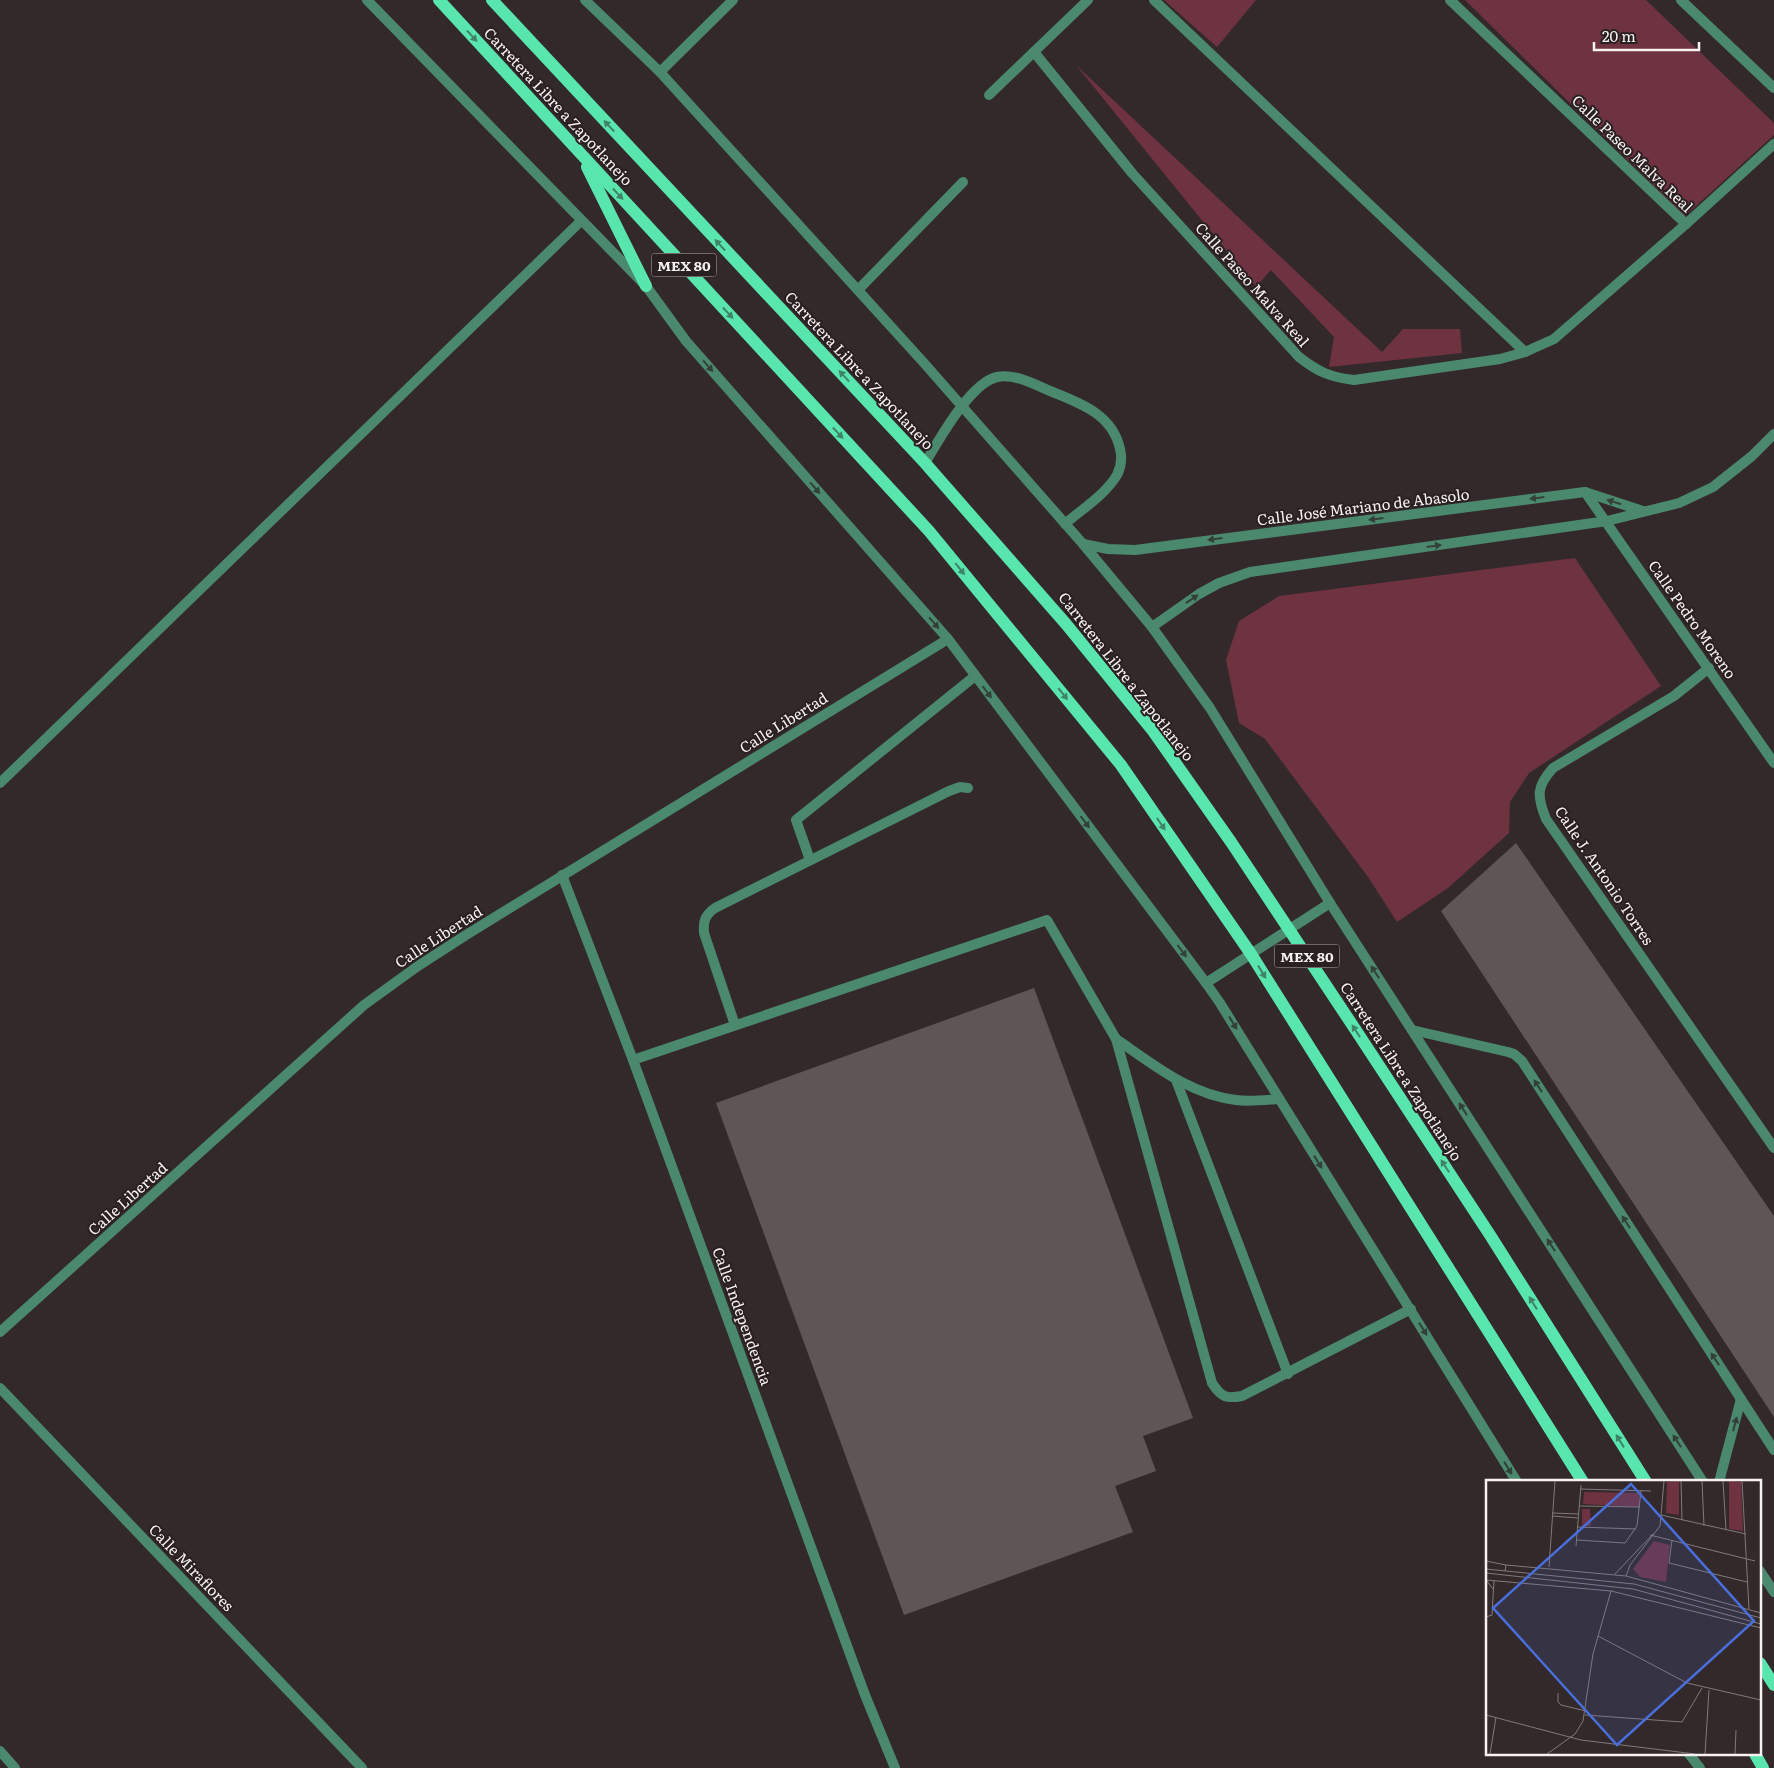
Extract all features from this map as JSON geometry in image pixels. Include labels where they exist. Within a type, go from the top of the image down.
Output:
[{"type":"main road","name":"Carretera Libre a Zapotlanejo","points":[[439,0],[929,531],[1121,765],[1251,954],[1582,1480]]},
{"type":"main road","name":"Carretera Libre a Zapotlanejo","points":[[492,0],[925,463],[1066,624],[1153,731],[1231,842],[1490,1235],[1645,1480]]},
{"type":"main road","points":[[580,153],[646,286]]},
{"type":"main road","points":[[1762,1666],[1774,1685]]},
{"type":"main road","points":[[1756,1756],[1763,1768]]},
{"type":"street","points":[[367,0],[646,286],[686,341],[948,638],[1220,1003],[1516,1480]]},
{"type":"street","name":"Carretera Libre a Zapotlanejo","points":[[586,0],[660,72],[858,290],[1083,544],[1152,627],[1210,708],[1330,903],[1702,1480]]},
{"type":"street","points":[[660,72],[733,0]]},
{"type":"street","points":[[990,95],[1088,0]]},
{"type":"street","points":[[1154,0],[1525,352]]},
{"type":"street","name":"Calle Paseo Malva Real","points":[[1450,0],[1686,224]]},
{"type":"street","points":[[1681,0],[1774,88]]},
{"type":"street","name":"Calle Paseo Malva Real","points":[[1034,52],[1132,173],[1299,357],[1317,370],[1338,378],[1354,380],[1500,359],[1525,352],[1554,339],[1774,144]]},
{"type":"street","points":[[858,290],[963,182]]},
{"type":"street","points":[[0,783],[582,221]]},
{"type":"street","points":[[925,463],[962,406],[980,386],[996,377],[1016,378],[1085,405],[1105,419],[1118,439],[1122,457],[1118,474],[1104,490],[1065,524]]},
{"type":"street","points":[[1152,627],[1212,587],[1250,572],[1607,521],[1679,503],[1712,487],[1752,456],[1774,434]]},
{"type":"street","name":"Calle José Mariano de Abasolo","points":[[1083,544],[1108,549],[1135,550],[1585,492],[1643,511]]},
{"type":"street","name":"Calle Pedro Moreno","points":[[1585,492],[1774,763]]},
{"type":"street","name":"Calle Libertad","points":[[0,1331],[364,1005],[426,961],[562,875],[948,638]]},
{"type":"street","name":"Calle J. Antonio Torres","points":[[1709,668],[1674,696],[1553,768],[1545,777],[1539,789],[1540,803],[1546,819],[1774,1148]]},
{"type":"street","points":[[810,860],[796,820],[975,676]]},
{"type":"street","points":[[734,1025],[704,933],[703,923],[707,914],[715,908],[949,791],[960,787],[968,788]]},
{"type":"street","name":"Calle Independencia","points":[[562,875],[633,1060],[865,1695],[894,1768]]},
{"type":"street","points":[[1206,983],[1330,903]]},
{"type":"street","points":[[633,1060],[1047,920],[1116,1039],[1212,1383],[1219,1393],[1230,1398],[1242,1396],[1411,1309]]},
{"type":"street","points":[[1412,1030],[1508,1052],[1514,1054],[1522,1061],[1774,1450]]},
{"type":"street","points":[[1116,1039],[1176,1080],[1208,1094],[1237,1100],[1278,1099]]},
{"type":"street","points":[[1176,1080],[1288,1374]]},
{"type":"street","name":"Calle Miraflores","points":[[0,1388],[362,1768]]},
{"type":"street","points":[[1720,1480],[1741,1400]]},
{"type":"street","points":[[1762,1574],[1774,1592]]},
{"type":"street","points":[[0,1751],[15,1768]]},
{"type":"street","points":[[1691,1756],[1700,1768]]},
{"type":"shaded area","points":[[1164,0],[1256,0],[1217,47]]},
{"type":"shaded area","points":[[1465,0],[1646,0],[1774,123],[1774,135],[1685,216]]},
{"type":"shaded area","points":[[1076,65],[1382,352],[1403,329],[1460,329],[1462,353],[1329,367],[1334,337],[1271,270],[1256,287]]},
{"type":"shaded area","points":[[1575,558],[1661,686],[1529,773],[1510,802],[1509,833],[1448,888],[1397,922],[1368,877],[1265,739],[1239,723],[1226,660],[1239,621],[1279,596]]},
{"type":"building","points":[[1516,843],[1774,1216],[1774,1417],[1441,911]]},
{"type":"building","points":[[1034,988],[1193,1418],[1143,1436],[1156,1471],[1115,1486],[1133,1532],[904,1615],[716,1103]]}]
